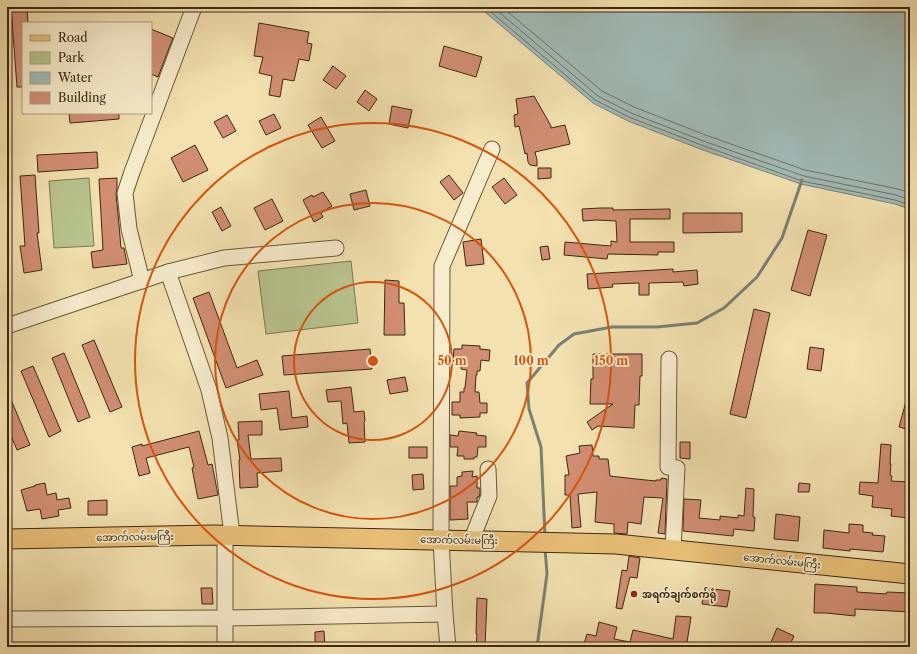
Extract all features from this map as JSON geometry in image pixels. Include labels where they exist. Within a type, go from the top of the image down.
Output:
[{"type":"main road","name":"အောက်လမ်းမကြီး","points":[[7,539],[229,535],[616,544],[910,574]]},
{"type":"lane","points":[[142,281],[129,229],[125,193],[194,7]]},
{"type":"lane","points":[[448,647],[441,540],[442,266],[492,149]]},
{"type":"lane","points":[[7,326],[168,272],[224,258],[336,248]]},
{"type":"lane","points":[[168,272],[209,390],[220,438],[229,535],[224,618],[225,647]]},
{"type":"lane","points":[[669,359],[668,467],[677,468],[673,550]]},
{"type":"lane","points":[[471,541],[488,496],[488,469]]},
{"type":"lane","points":[[7,619],[224,618],[445,614]]},
{"type":"green space","points":[[89,178],[94,246],[54,248],[49,181]]},
{"type":"green space","points":[[351,261],[358,323],[266,334],[258,271]]},
{"type":"water","points":[[479,7],[910,7],[910,209],[895,204],[801,184],[703,150],[628,121],[593,103]]},
{"type":"building","points":[[11,7],[27,7],[28,22],[22,22],[22,87],[17,87]]},
{"type":"building","points":[[259,23],[309,32],[307,43],[312,44],[309,61],[299,59],[294,81],[283,79],[280,97],[269,95],[272,76],[259,73],[263,57],[254,56]]},
{"type":"building","points":[[152,29],[173,38],[158,77],[152,74]]},
{"type":"building","points":[[444,46],[482,57],[476,77],[439,66]]},
{"type":"building","points":[[333,66],[346,76],[336,89],[323,80]]},
{"type":"building","points":[[365,90],[377,99],[369,111],[357,102]]},
{"type":"building","points":[[534,96],[551,128],[565,125],[570,144],[535,152],[537,166],[530,165],[528,162],[527,153],[525,154],[519,126],[515,127],[514,115],[518,114],[516,99]]},
{"type":"building","points":[[392,106],[412,110],[408,128],[389,124]]},
{"type":"building","points":[[69,114],[119,114],[119,119],[70,123]]},
{"type":"building","points":[[274,114],[281,128],[266,135],[259,121]]},
{"type":"building","points":[[227,115],[236,131],[223,138],[214,122]]},
{"type":"building","points":[[321,117],[335,141],[322,148],[308,125]]},
{"type":"building","points":[[195,145],[208,170],[183,182],[171,158]]},
{"type":"building","points":[[97,152],[98,168],[38,172],[37,155]]},
{"type":"building","points":[[538,168],[551,168],[551,178],[538,179]]},
{"type":"building","points":[[35,175],[39,233],[37,233],[42,270],[24,273],[20,246],[25,246],[20,176]]},
{"type":"building","points":[[449,175],[463,193],[454,200],[440,182]]},
{"type":"building","points":[[117,178],[116,194],[121,248],[124,248],[127,264],[93,268],[91,252],[103,250],[99,179]]},
{"type":"building","points":[[504,178],[517,195],[505,204],[492,187]]},
{"type":"building","points":[[366,190],[370,206],[354,210],[350,194]]},
{"type":"building","points":[[323,192],[332,206],[321,213],[323,217],[314,222],[303,200],[312,195],[313,197]]},
{"type":"building","points":[[272,199],[283,221],[265,230],[254,208]]},
{"type":"building","points":[[221,207],[231,226],[222,231],[212,212]]},
{"type":"building","points":[[613,208],[613,210],[670,209],[670,219],[630,219],[630,242],[674,242],[674,252],[658,252],[658,255],[608,254],[607,259],[564,255],[565,242],[611,246],[611,241],[617,242],[616,221],[583,221],[582,209]]},
{"type":"building","points":[[683,213],[742,213],[742,232],[683,233]]},
{"type":"building","points":[[808,230],[827,235],[810,296],[791,290]]},
{"type":"building","points":[[481,239],[484,264],[466,266],[463,242]]},
{"type":"building","points":[[548,246],[550,259],[542,260],[540,247]]},
{"type":"building","points":[[673,269],[673,272],[697,270],[698,284],[684,286],[683,282],[649,283],[649,295],[639,295],[639,283],[612,284],[613,287],[588,289],[587,274]]},
{"type":"building","points":[[385,280],[399,281],[399,303],[404,303],[405,335],[384,335]]},
{"type":"building","points":[[209,292],[237,368],[257,360],[263,375],[226,388],[193,298]]},
{"type":"building","points":[[754,309],[770,313],[746,418],[730,414]]},
{"type":"building","points":[[94,340],[122,407],[110,412],[82,345]]},
{"type":"building","points":[[462,345],[480,346],[480,349],[490,350],[489,361],[481,360],[480,371],[477,371],[476,375],[475,392],[479,392],[480,403],[487,403],[487,413],[480,413],[480,417],[460,418],[460,415],[452,415],[452,402],[460,402],[460,392],[464,392],[465,388],[467,370],[461,369],[461,361],[453,361],[454,349],[462,349]]},
{"type":"building","points":[[810,347],[824,349],[821,371],[807,369]]},
{"type":"building","points":[[370,349],[372,369],[284,375],[282,356]]},
{"type":"building","points":[[64,353],[90,417],[78,422],[52,358]]},
{"type":"building","points":[[593,354],[642,354],[642,376],[640,376],[639,405],[635,405],[634,428],[598,426],[592,430],[587,422],[613,404],[590,404],[591,379],[593,379]]},
{"type":"building","points":[[33,366],[61,431],[49,437],[21,371]]},
{"type":"building","points":[[405,377],[408,391],[390,394],[387,380]]},
{"type":"building","points":[[351,387],[354,412],[364,411],[365,442],[349,443],[347,423],[343,424],[341,401],[328,402],[326,390]]},
{"type":"building","points":[[7,390],[30,445],[17,450],[7,426]]},
{"type":"building","points":[[289,391],[292,418],[307,416],[308,427],[280,430],[277,408],[261,410],[259,394]]},
{"type":"building","points":[[907,398],[910,398],[910,430],[899,427]]},
{"type":"building","points":[[262,421],[262,435],[248,435],[251,459],[281,458],[282,471],[257,473],[258,487],[240,488],[240,460],[237,440],[239,440],[238,422]]},
{"type":"building","points":[[199,431],[208,465],[212,464],[218,495],[198,499],[192,468],[194,467],[189,447],[146,458],[150,473],[139,476],[132,447],[142,444],[142,446]]},
{"type":"building","points":[[459,431],[477,433],[476,435],[486,436],[486,447],[478,447],[477,457],[474,457],[474,459],[464,459],[464,456],[457,456],[458,447],[450,447],[450,435],[458,436]]},
{"type":"building","points":[[680,442],[690,442],[690,459],[680,458]]},
{"type":"building","points":[[881,444],[891,445],[891,481],[910,482],[909,518],[891,516],[892,509],[872,507],[873,496],[859,494],[860,482],[878,483]]},
{"type":"building","points":[[592,445],[593,456],[599,456],[599,459],[608,459],[610,476],[656,481],[661,480],[661,478],[667,479],[665,534],[658,533],[663,498],[644,497],[641,524],[628,522],[627,534],[614,533],[614,524],[595,522],[597,492],[578,494],[581,527],[572,528],[570,495],[565,495],[565,475],[569,475],[566,456],[580,453],[579,446]]},
{"type":"building","points":[[409,447],[427,447],[427,458],[409,458]]},
{"type":"building","points":[[473,471],[472,477],[477,476],[477,488],[480,488],[480,494],[479,497],[477,497],[477,502],[467,502],[468,519],[450,520],[450,486],[457,486],[457,477],[462,476],[462,472]]},
{"type":"building","points":[[423,474],[424,489],[413,490],[412,475]]},
{"type":"building","points":[[45,483],[47,495],[56,493],[57,500],[69,498],[71,508],[58,510],[59,516],[42,519],[40,509],[27,511],[21,490]]},
{"type":"building","points":[[799,483],[810,484],[809,492],[798,492]]},
{"type":"building","points":[[746,488],[754,489],[754,531],[734,529],[733,536],[683,531],[684,499],[701,500],[699,518],[720,520],[720,516],[738,518],[738,515],[744,516]]},
{"type":"building","points":[[107,500],[107,515],[88,515],[88,501]]},
{"type":"building","points":[[776,514],[800,517],[798,541],[774,539]]},
{"type":"building","points":[[849,524],[863,525],[863,532],[873,533],[872,535],[885,536],[883,552],[823,548],[824,530],[849,533]]},
{"type":"building","points":[[629,556],[640,558],[637,578],[630,577],[622,609],[616,608],[622,570],[627,571]]},
{"type":"building","points":[[815,584],[857,587],[857,592],[886,594],[887,592],[910,593],[910,612],[855,609],[855,616],[814,613]]},
{"type":"building","points":[[201,588],[212,588],[213,604],[202,604]]},
{"type":"building","points":[[704,588],[730,591],[727,607],[702,604]]},
{"type":"building","points":[[477,598],[487,599],[485,647],[476,647]]},
{"type":"building","points":[[676,616],[691,617],[687,642],[693,644],[693,647],[583,647],[587,634],[596,636],[599,622],[617,627],[614,639],[630,642],[633,630],[673,639]]},
{"type":"building","points":[[777,628],[794,636],[789,647],[769,647]]},
{"type":"building","points":[[324,631],[325,647],[315,647],[315,632]]},
{"type":"waterway","points":[[545,536],[541,447],[529,409],[527,383],[559,345],[574,334],[612,327],[657,327],[697,323],[724,308],[757,277],[782,238],[802,180]]},
{"type":"waterway","points":[[537,647],[547,574],[545,549]]},
{"type":"place","name":"အရက်ချက်စက်ရုံ","points":[[634,594]]}]
